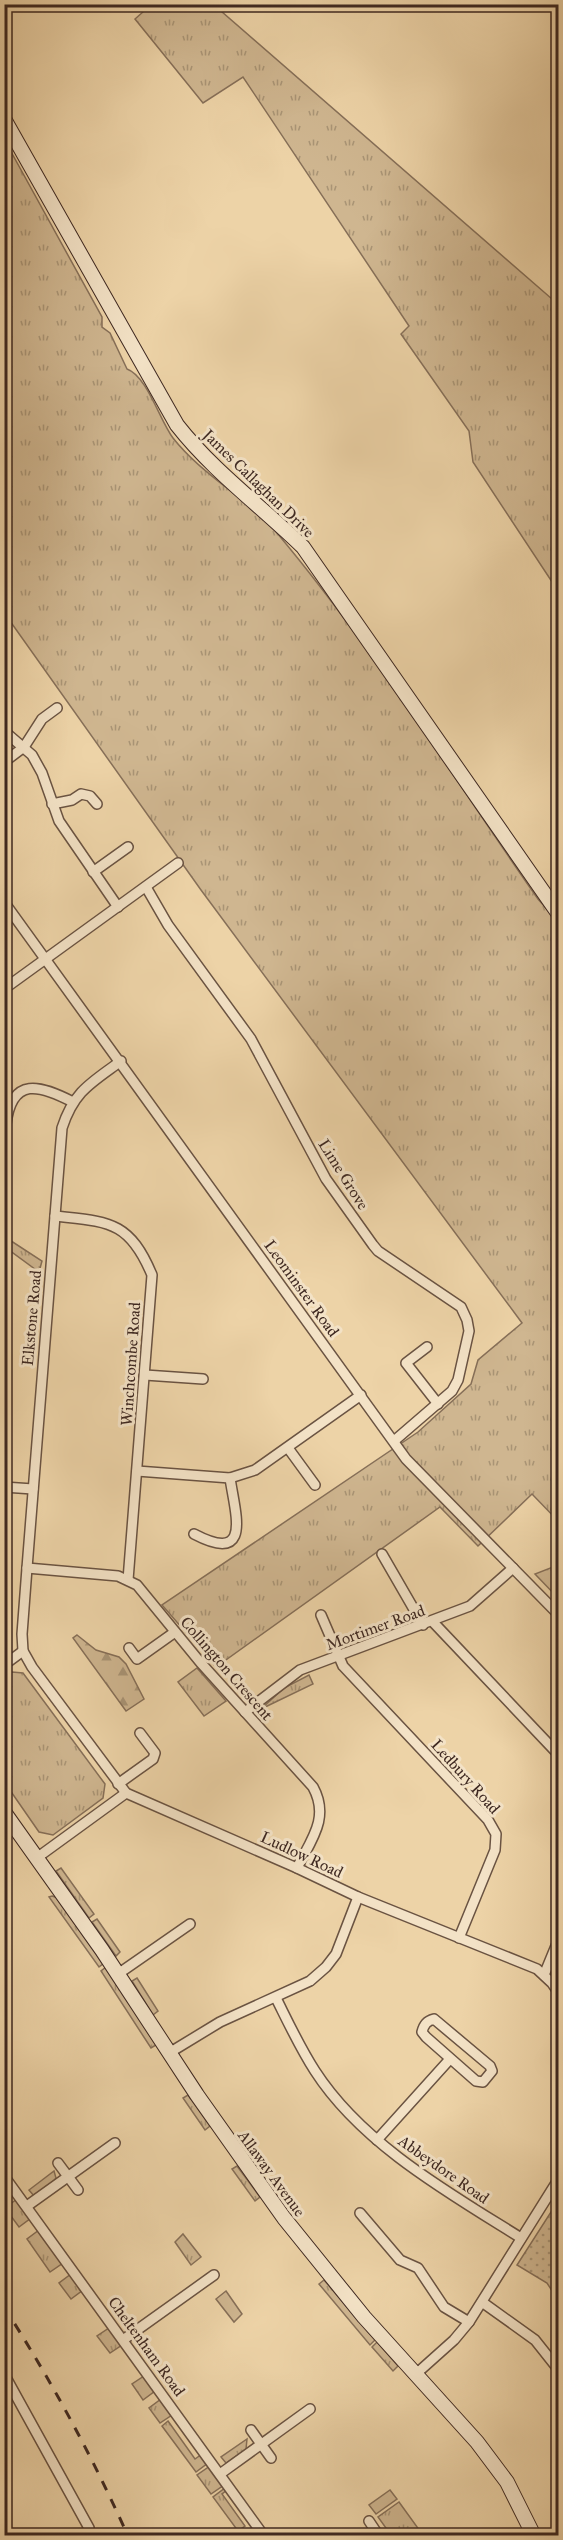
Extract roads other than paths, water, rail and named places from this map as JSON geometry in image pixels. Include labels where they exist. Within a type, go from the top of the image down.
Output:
[{"type":"street","name":"James Callaghan Drive","points":[[4,119],[177,425],[210,463],[303,547],[558,913]]},
{"type":"street","points":[[4,762],[24,747],[42,719],[57,708]]},
{"type":"street","points":[[4,731],[32,755],[42,774],[59,821],[118,907]]},
{"type":"street","points":[[52,804],[72,800],[81,794],[90,796],[97,804]]},
{"type":"street","points":[[93,872],[128,847]]},
{"type":"street","points":[[4,989],[178,863]]},
{"type":"street","name":"Lime Grove","points":[[146,887],[168,925],[251,1039],[326,1179],[373,1245],[378,1251],[461,1307],[467,1320],[469,1331],[466,1346],[458,1380],[452,1391],[394,1441]]},
{"type":"street","name":"Leominster Road","points":[[4,903],[47,958],[406,1459],[558,1614]]},
{"type":"street","name":"Elkstone Road","points":[[23,1651],[22,1634],[62,1128],[72,1102],[86,1086],[121,1061]]},
{"type":"street","points":[[6,1124],[8,1107],[15,1097],[25,1090],[41,1087],[72,1102]]},
{"type":"street","name":"Winchcombe Road","points":[[55,1216],[106,1222],[126,1233],[142,1252],[152,1275],[128,1580]]},
{"type":"street","points":[[427,1347],[406,1363],[438,1404]]},
{"type":"street","points":[[145,1375],[204,1379]]},
{"type":"street","points":[[137,1472],[230,1478],[255,1470],[361,1395]]},
{"type":"street","points":[[288,1448],[315,1485]]},
{"type":"street","points":[[194,1534],[214,1544],[234,1539],[238,1530],[230,1478]]},
{"type":"street","points":[[4,1487],[33,1489]]},
{"type":"street","points":[[382,1554],[423,1625]]},
{"type":"street","points":[[27,1568],[118,1576],[128,1580]]},
{"type":"street","name":"Mortimer Road","points":[[245,1712],[300,1671],[470,1606],[513,1568]]},
{"type":"street","name":"Collington Crescent","points":[[128,1580],[136,1585],[319,1796],[321,1820],[297,1868]]},
{"type":"street","points":[[321,1615],[340,1656]]},
{"type":"street","points":[[433,1622],[558,1754]]},
{"type":"street","points":[[129,1648],[137,1659],[175,1632]]},
{"type":"street","points":[[4,1665],[23,1651],[32,1667],[126,1794],[38,1857]]},
{"type":"street","name":"Ledbury Road","points":[[340,1656],[343,1666],[488,1820],[496,1834],[495,1850],[459,1938]]},
{"type":"street","points":[[118,1784],[153,1759],[155,1753],[140,1733]]},
{"type":"street","name":"Ludlow Road","points":[[126,1794],[358,1897],[537,1969],[558,1992]]},
{"type":"street","name":"Allaway Avenue","points":[[4,1812],[38,1857],[169,2053],[284,2218],[352,2303],[463,2426],[494,2464],[516,2498],[534,2535]]},
{"type":"street","points":[[169,2053],[220,2022],[310,1982],[326,1968],[336,1954],[358,1897]]},
{"type":"street","points":[[118,1974],[190,1924]]},
{"type":"street","points":[[544,1975],[558,1941]]},
{"type":"street","name":"Abbeydore Road","points":[[276,1998],[316,2072],[338,2100],[377,2140],[409,2167],[521,2238]]},
{"type":"street","points":[[428,2020],[440,2021],[482,2058],[490,2066],[490,2076],[483,2082],[476,2080],[450,2059],[422,2032],[428,2020]]},
{"type":"street","points":[[377,2140],[450,2059]]},
{"type":"street","points":[[27,2206],[115,2143]]},
{"type":"street","points":[[58,2163],[78,2190]]},
{"type":"street","name":"Cheltenham Road","points":[[4,2176],[220,2474],[260,2534]]},
{"type":"street","points":[[416,2374],[454,2340],[469,2322],[558,2180]]},
{"type":"street","points":[[360,2213],[400,2260],[418,2268],[444,2307],[469,2322]]},
{"type":"street","points":[[123,2340],[214,2275]]},
{"type":"street","points":[[482,2302],[535,2340],[558,2369]]},
{"type":"street","points":[[4,2374],[88,2533]]},
{"type":"street","points":[[220,2474],[310,2409]]},
{"type":"street","points":[[251,2430],[271,2458]]},
{"type":"street","points":[[369,2521],[379,2535]]},
{"type":"railway","points":[[4,2307],[70,2419],[128,2536]]}]
